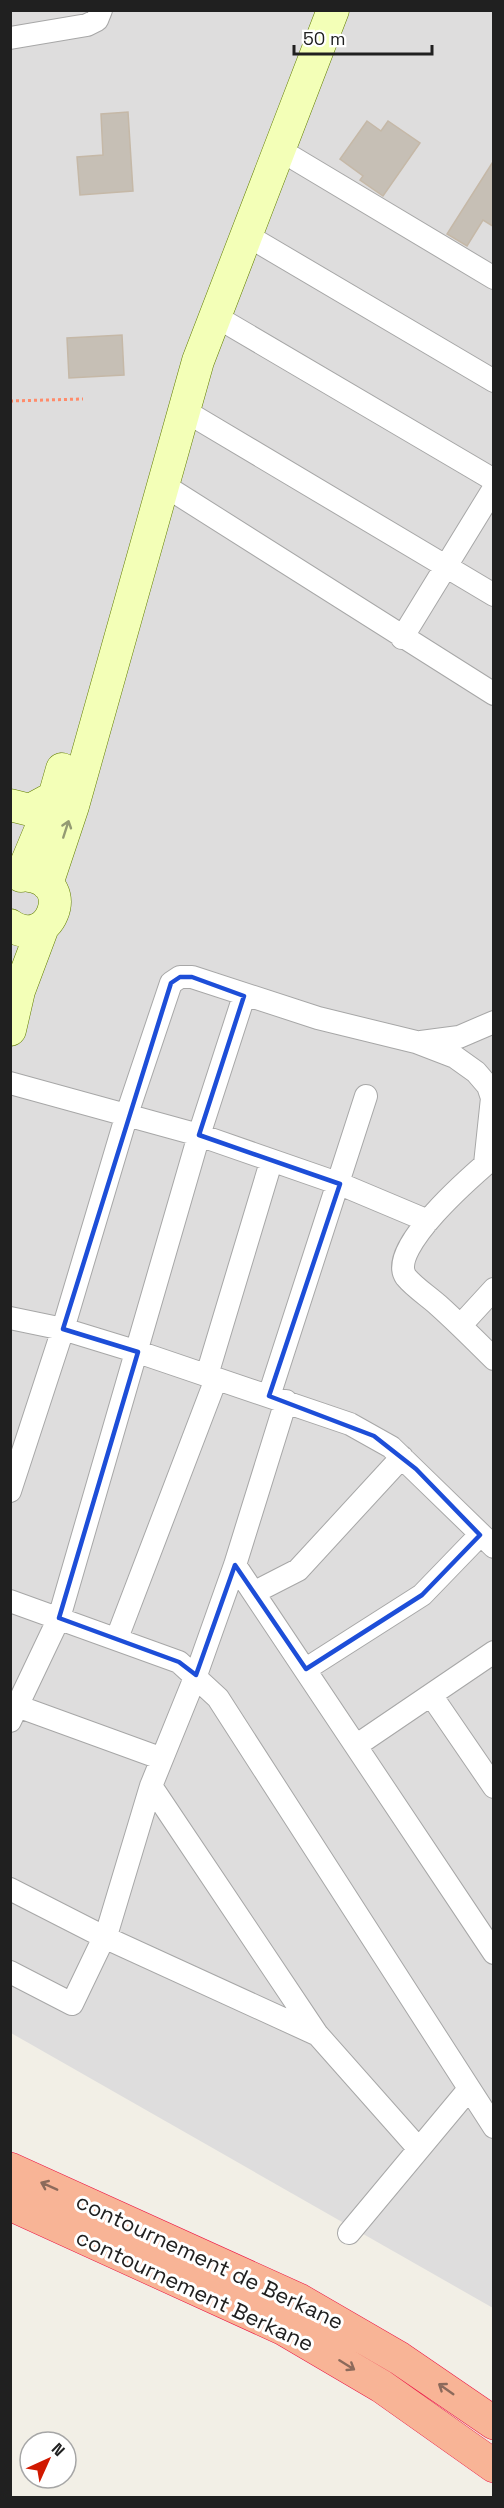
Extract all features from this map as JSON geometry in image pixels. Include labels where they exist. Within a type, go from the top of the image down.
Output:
[{"type":"highway","name":"contournement de Berkane","points":[[10,2169],[299,2300],[399,2358],[494,2423]]},
{"type":"highway","name":"contournement Berkane","points":[[10,2204],[284,2329],[381,2386],[494,2466]]},
{"type":"main road","points":[[26,881],[54,797],[176,383],[313,10]]},
{"type":"main road","points":[[26,881],[73,806],[198,361],[333,10]]},
{"type":"main road","points":[[10,806],[30,810],[54,797]]},
{"type":"main road","points":[[10,1029],[19,991],[43,927],[53,915],[55,906],[52,891],[26,881]]},
{"type":"main road","points":[[10,925],[28,931],[43,927]]},
{"type":"street","points":[[10,38],[87,25],[98,20],[101,10]]},
{"type":"street","points":[[280,150],[494,278]]},
{"type":"street","points":[[248,236],[494,381]]},
{"type":"street","points":[[215,316],[494,480]]},
{"type":"street","points":[[185,411],[335,503],[446,565],[494,595]]},
{"type":"street","points":[[162,484],[402,639],[494,694]]},
{"type":"street","points":[[402,639],[494,488]]},
{"type":"street","points":[[10,1491],[63,1329],[127,1114],[171,983],[180,977],[192,977],[244,996],[416,1042],[455,1058],[476,1072],[488,1086],[492,1098],[489,1161],[428,1221],[404,1256],[405,1276],[461,1325],[494,1359]]},
{"type":"street","points":[[160,1758],[14,1714],[59,1618],[138,1352],[199,1135],[244,996]]},
{"type":"street","points":[[416,1042],[459,1037],[494,1022]]},
{"type":"street","points":[[10,1083],[199,1135],[271,1162],[340,1184],[428,1221]]},
{"type":"street","points":[[10,1972],[72,2004],[104,1937],[160,1758],[196,1675],[236,1565],[278,1399],[366,1096]]},
{"type":"street","points":[[117,1638],[212,1377],[271,1162]]},
{"type":"street","points":[[461,1325],[494,1289]]},
{"type":"street","points":[[10,1318],[63,1329],[138,1352],[350,1424],[374,1436],[402,1457],[487,1541],[422,1595],[306,1669]]},
{"type":"street","points":[[255,1592],[298,1570],[402,1457]]},
{"type":"street","points":[[236,1565],[494,1953]]},
{"type":"street","points":[[10,1601],[179,1662],[196,1675],[218,1698],[494,2127]]},
{"type":"street","points":[[357,1746],[494,1652]]},
{"type":"street","points":[[431,1695],[486,1761],[494,1787]]},
{"type":"street","points":[[151,1786],[317,2034],[418,2148]]},
{"type":"street","points":[[10,1889],[104,1937],[317,2034]]},
{"type":"street","points":[[349,2233],[469,2089]]},
{"type":"path","points":[[10,401],[83,399]]},
{"type":"highlighted area","points":[[180,977],[192,977],[244,996],[199,1135],[340,1184],[269,1396],[374,1436],[416,1469],[480,1535],[422,1595],[306,1669],[235,1565],[196,1675],[179,1662],[59,1618],[138,1352],[63,1329],[171,983]]},
{"type":"shaded area","points":[[11,11],[493,11],[493,2308],[11,2033]]},
{"type":"building","points":[[128,112],[133,191],[80,195],[77,157],[103,155],[101,114]]},
{"type":"building","points":[[367,121],[381,131],[388,121],[420,143],[383,196],[360,180],[363,176],[340,159]]},
{"type":"building","points":[[494,160],[494,227],[483,220],[467,246],[447,234]]},
{"type":"building","points":[[122,335],[124,375],[69,378],[67,338]]}]
